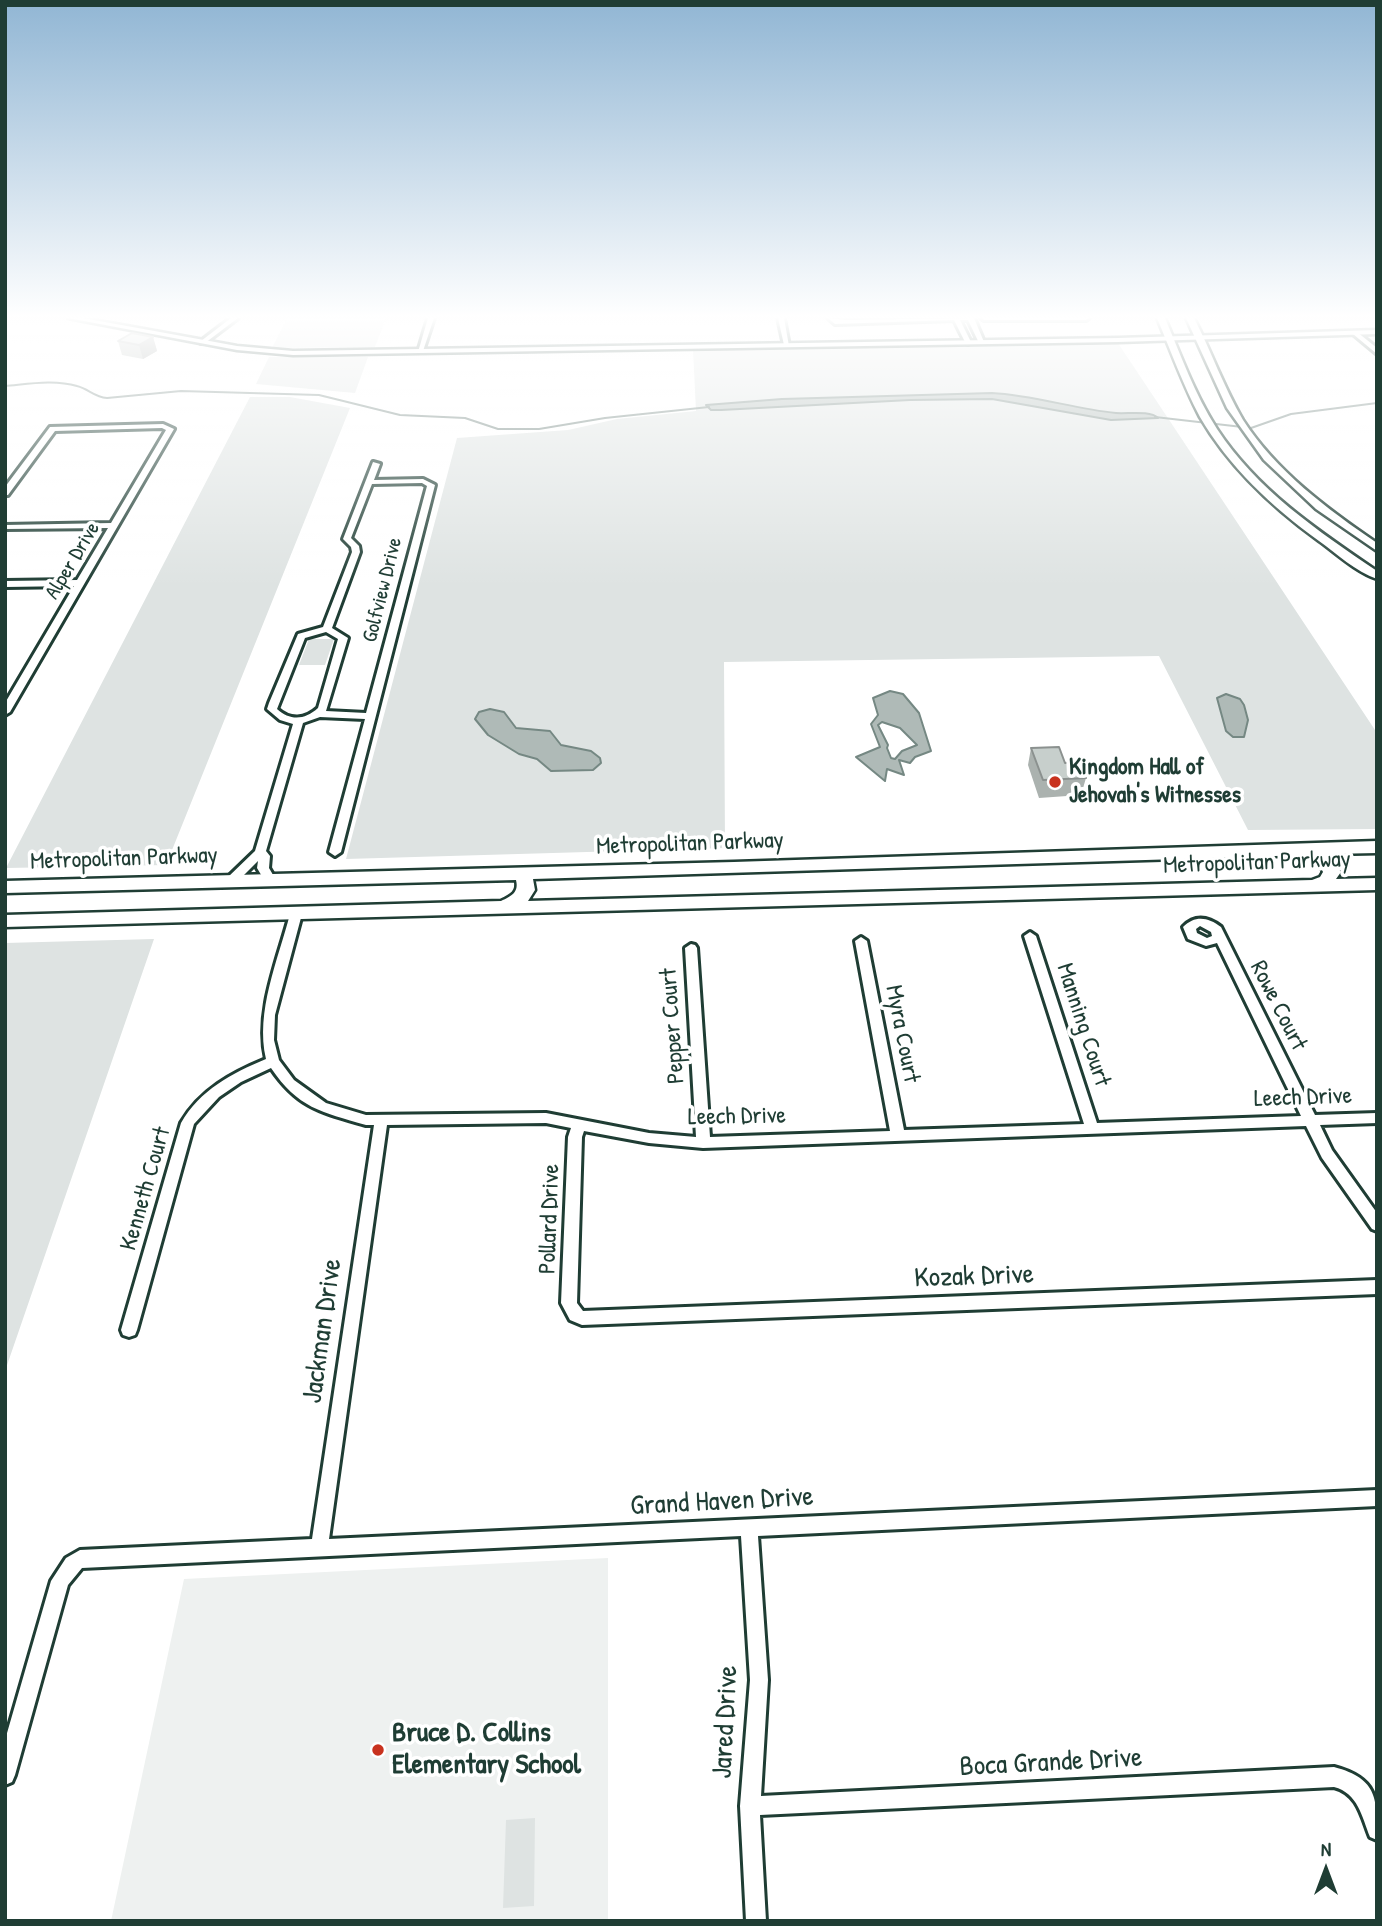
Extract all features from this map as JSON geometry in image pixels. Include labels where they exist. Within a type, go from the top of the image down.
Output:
[{"type":"main road","points":[[1200,408],[1212,429],[1245,471],[1291,514],[1377,576]]},
{"type":"main road","points":[[1233,408],[1245,429],[1280,471],[1329,514],[1377,548]]},
{"type":"main road","points":[[1291,514],[1307,510],[1329,514]]},
{"type":"main road","name":"Metropolitan Parkway","points":[[5,887],[1377,847]]},
{"type":"main road","points":[[1310,848],[1326,862],[1332,872],[1326,881],[1312,886]]},
{"type":"main road","points":[[660,904],[652,894],[653,883],[676,869]]},
{"type":"main road","points":[[502,908],[519,900],[526,892],[527,884],[521,873]]},
{"type":"main road","name":"Metropolitan Parkway","points":[[5,921],[1377,884]]},
{"type":"street","name":"Alper Drive","points":[[5,712],[170,430],[57,428]]},
{"type":"street","points":[[5,493],[50,431],[57,428]]},
{"type":"street","points":[[327,629],[356,552],[355,546],[347,539],[376,464]]},
{"type":"street","name":"Golfview Drive","points":[[369,482],[423,481],[431,485],[370,716]]},
{"type":"street","points":[[5,527],[115,525]]},
{"type":"street","points":[[5,584],[80,583]]},
{"type":"street","points":[[320,714],[344,638],[327,629],[300,636],[272,709],[276,715],[287,720],[299,721],[320,714],[370,716],[335,852]]},
{"type":"street","points":[[231,881],[260,852],[299,721]]},
{"type":"street","points":[[260,852],[264,856],[263,868],[270,880]]},
{"type":"street","points":[[273,1062],[268,1026],[296,914]]},
{"type":"street","name":"Rowe Court","points":[[1221,943],[1196,939],[1190,933],[1191,925],[1199,922],[1209,924],[1217,930],[1310,1121]]},
{"type":"street","name":"Manning Court","points":[[1030,936],[1092,1128]]},
{"type":"street","name":"Myra Court","points":[[861,940],[898,1135]]},
{"type":"street","name":"Pepper Court","points":[[691,948],[703,1143]]},
{"type":"street","name":"Leech Drive","points":[[273,1062],[289,1084],[304,1097],[345,1115],[381,1122],[530,1117],[649,1138],[703,1143],[1377,1118]]},
{"type":"street","name":"Kenneth Court","points":[[129,1331],[188,1123],[220,1089],[239,1076],[273,1062]]},
{"type":"street","points":[[1310,1121],[1327,1154],[1377,1224]]},
{"type":"street","name":"Jackman Drive","points":[[319,1548],[381,1122]]},
{"type":"street","name":"Pollard Drive","points":[[575,1315],[569,1303],[575,1137],[580,1124]]},
{"type":"street","name":"Kozak Drive","points":[[575,1315],[590,1319],[1377,1287]]},
{"type":"street","name":"Grand Haven Drive","points":[[5,1775],[60,1581],[72,1564],[89,1557],[1377,1498]]},
{"type":"street","name":"Jared Drive","points":[[749,1527],[759,1680],[750,1806],[756,1921]]},
{"type":"street","name":"Boca Grande Drive","points":[[750,1806],[1334,1777],[1354,1784],[1364,1796],[1377,1830]]},
{"type":"shaded area","points":[[244,408],[350,408],[166,865],[6,868]]},
{"type":"shaded area","points":[[696,408],[1161,408],[1377,733],[1377,829],[1248,830],[1159,656],[724,662],[725,848],[346,859],[457,438],[568,430],[617,419],[696,411]]},
{"type":"shaded area","points":[[709,408],[761,408],[721,410]]},
{"type":"shaded area","points":[[1042,408],[1144,413],[1158,418],[1111,420]]},
{"type":"shaded area","points":[[309,639],[334,639],[325,665],[299,665]]},
{"type":"shaded area","points":[[890,691],[903,694],[919,713],[931,751],[915,757],[910,763],[899,760],[904,775],[887,769],[885,781],[856,757],[880,747],[871,724],[878,715],[873,698]],"holes":[[[882,722],[900,728],[917,745],[902,751],[895,759],[891,758],[878,725]]]},
{"type":"shaded area","points":[[1226,694],[1240,699],[1244,705],[1248,720],[1244,737],[1233,737],[1226,731],[1217,698]]},
{"type":"shaded area","points":[[490,709],[504,712],[516,728],[550,731],[561,745],[591,751],[600,758],[601,763],[593,770],[551,771],[537,759],[519,754],[488,735],[475,719],[479,712]]},
{"type":"shaded area","points":[[154,939],[5,1371],[5,943]]},
{"type":"shaded area","name":"Bruce D. Collins Elementary School","points":[[608,1558],[608,1921],[111,1921],[184,1579]]},
{"type":"shaded area","points":[[535,1818],[534,1906],[503,1908],[506,1820]]},
{"type":"building","points":[[1059,747],[1065,763],[1080,762],[1086,778],[1043,780],[1031,748]]},
{"type":"waterway","points":[[371,408],[400,415],[465,418],[498,429],[539,429],[605,418],[701,408]]},
{"type":"waterway","points":[[1155,417],[1251,428],[1291,414],[1339,408]]},
{"type":"place","name":"Kingdom Hall of Jehovah's Witnesses","points":[[1055,782]]},
{"type":"place","name":"Bruce D. Collins Elementary School","points":[[378,1750]]}]
